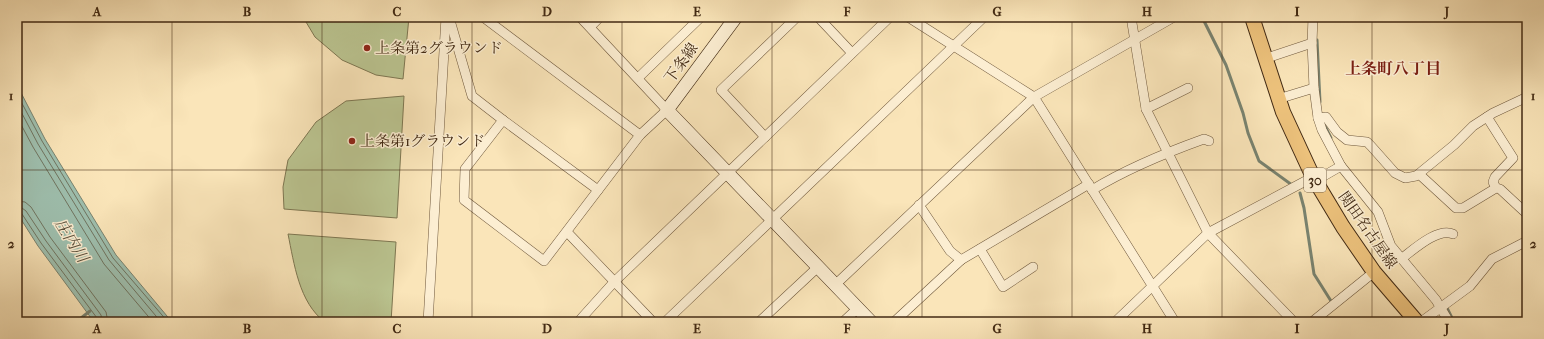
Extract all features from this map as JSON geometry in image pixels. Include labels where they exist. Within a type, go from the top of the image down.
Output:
[{"type":"main road","name":"関田名古屋線","points":[[1252,17],[1264,59],[1290,131],[1314,179],[1343,227],[1374,272],[1417,322]]},
{"type":"street","points":[[448,17],[472,96],[598,190]]},
{"type":"street","points":[[428,322],[448,17]]},
{"type":"street","points":[[483,17],[640,135]]},
{"type":"street","points":[[580,17],[667,110],[871,322]]},
{"type":"street","points":[[590,27],[600,17]]},
{"type":"street","points":[[638,78],[702,17]]},
{"type":"street","name":"下条線","points":[[667,110],[736,17]]},
{"type":"street","points":[[765,137],[721,90],[797,17]]},
{"type":"street","points":[[818,17],[852,53]]},
{"type":"street","points":[[578,322],[614,282],[890,17]]},
{"type":"street","points":[[908,17],[955,45],[1034,97],[1175,322]]},
{"type":"street","points":[[665,322],[984,17]]},
{"type":"street","points":[[1131,17],[1146,109],[1208,233],[1294,322]]},
{"type":"street","points":[[835,285],[1034,97],[1174,17]]},
{"type":"street","points":[[1313,17],[1312,43],[1314,88],[1318,118],[1322,130],[1341,166],[1378,212],[1391,246],[1441,306],[1449,322]]},
{"type":"street","points":[[1264,59],[1312,43]]},
{"type":"street","points":[[1146,109],[1188,88]]},
{"type":"street","points":[[1278,99],[1314,88]]},
{"type":"street","points":[[1318,118],[1326,117],[1337,132],[1347,140],[1366,142],[1400,176],[1410,178],[1419,174],[1454,145],[1473,126],[1487,117],[1527,97]]},
{"type":"street","points":[[503,120],[465,169],[464,200],[544,261],[640,135],[667,110]]},
{"type":"street","points":[[1487,117],[1512,158],[1495,177],[1493,182],[1496,188],[1500,189],[1527,214]]},
{"type":"street","points":[[894,322],[961,260],[980,249],[1091,187],[1135,166],[1204,139],[1209,141]]},
{"type":"street","points":[[1115,322],[1208,233],[1341,166]]},
{"type":"street","points":[[1419,174],[1456,208],[1459,209],[1496,188]]},
{"type":"street","points":[[919,205],[950,251],[961,260]]},
{"type":"street","points":[[1401,259],[1439,233],[1448,231],[1453,234]]},
{"type":"street","points":[[567,232],[652,322]]},
{"type":"street","points":[[1421,322],[1470,286],[1492,259],[1527,241]]},
{"type":"street","points":[[980,249],[1003,287],[1033,268]]},
{"type":"street","points":[[759,322],[818,267]]},
{"type":"street","points":[[1312,322],[1374,272]]},
{"type":"street","points":[[844,322],[858,308]]},
{"type":"green space","name":"上条第2グラウンド","points":[[303,17],[409,17],[403,79],[376,75],[342,60],[315,37]]},
{"type":"green space","name":"上条第1グラウンド","points":[[404,96],[397,218],[284,209],[283,187],[288,160],[316,122],[346,101]]},
{"type":"green space","points":[[288,234],[396,242],[391,322],[325,322],[316,314],[303,293],[295,270]]},
{"type":"water","name":"庄内川","points":[[17,85],[45,139],[116,255],[172,322],[94,322],[38,246],[17,213]]},
{"type":"waterway","points":[[1202,17],[1226,65],[1243,113],[1248,133],[1259,161],[1292,185]]},
{"type":"waterway","points":[[1317,40],[1320,102]]},
{"type":"waterway","points":[[1324,124],[1331,138]]},
{"type":"waterway","points":[[1300,193],[1304,208],[1314,274],[1331,301]]},
{"type":"waterway","points":[[1446,306],[1454,322]]},
{"type":"waterway","points":[[76,322],[90,311]]},
{"type":"place","name":"上条第2グラウンド","points":[[367,48]]},
{"type":"place","name":"上条第1グラウンド","points":[[352,141]]},
{"type":"district","name":"上条町八丁目","points":[[1393,68]]}]
